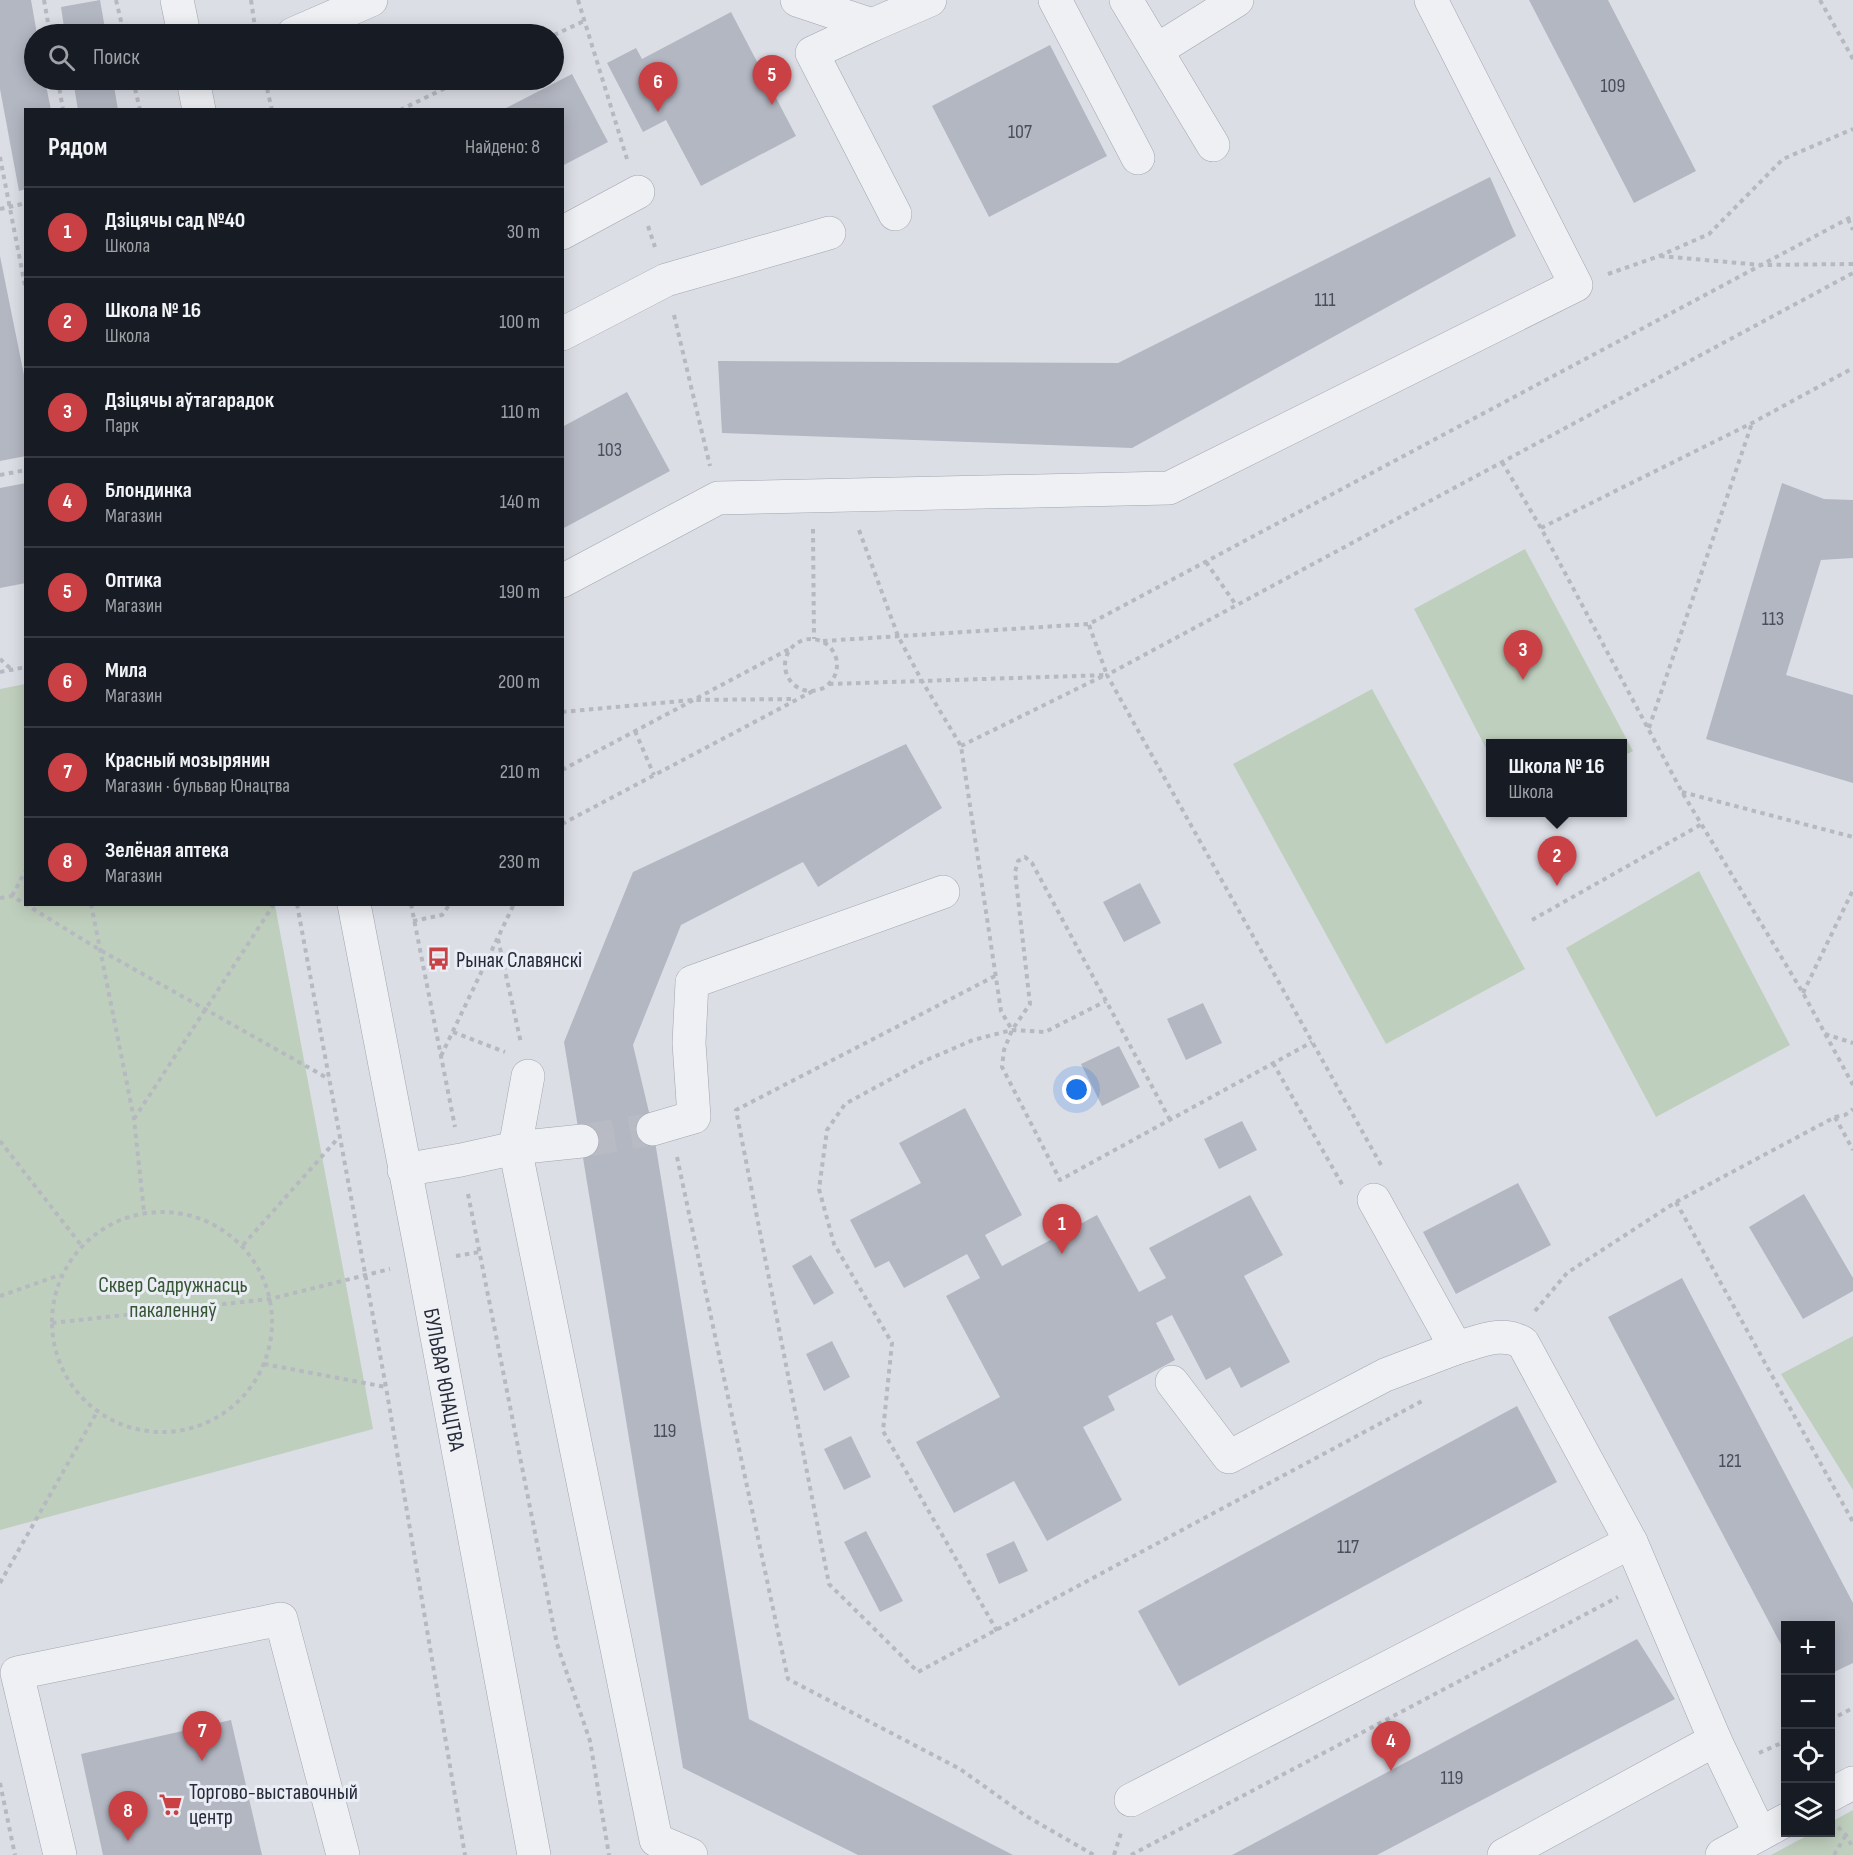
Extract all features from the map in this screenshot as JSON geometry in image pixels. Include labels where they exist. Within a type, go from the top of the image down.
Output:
[{"type":"street","points":[[177,0],[182,24]]},
{"type":"street","points":[[316,24],[371,0]]},
{"type":"street","points":[[797,0],[872,25]]},
{"type":"street","points":[[895,214],[812,53],[930,0]]},
{"type":"street","points":[[1055,0],[1138,158]]},
{"type":"street","points":[[1126,0],[1213,145]]},
{"type":"street","points":[[1158,50],[1237,0]]},
{"type":"street","points":[[564,580],[718,498],[1169,488],[1576,285],[1431,0]]},
{"type":"street","points":[[195,90],[199,108]]},
{"type":"street","points":[[564,232],[638,192]]},
{"type":"street","points":[[564,333],[666,280],[830,233]]},
{"type":"street","points":[[662,1127],[694,1117],[689,1043],[692,982],[942,892]]},
{"type":"street","name":"БУЛЬВАР ЮНАЦТВА","points":[[354,906],[534,1855]]},
{"type":"street","points":[[526,1068],[515,1148],[656,1840],[691,1855]]},
{"type":"street","points":[[404,1170],[515,1148],[582,1141]]},
{"type":"street","points":[[1379,1185],[1456,1348]]},
{"type":"street","points":[[1172,1382],[1229,1457],[1385,1375],[1456,1348],[1499,1336],[1514,1337],[1523,1343],[1631,1542],[1715,1740],[1773,1827],[1722,1855]]},
{"type":"street","points":[[1131,1800],[1631,1542]]},
{"type":"street","points":[[60,1855],[17,1673],[281,1619],[343,1855]]},
{"type":"street","points":[[1504,1855],[1715,1740]]},
{"type":"street","points":[[1835,1792],[1853,1783]]},
{"type":"path","points":[[44,0],[48,24]]},
{"type":"path","points":[[116,0],[122,24]]},
{"type":"path","points":[[251,0],[255,24]]},
{"type":"path","points":[[1820,0],[1853,59]]},
{"type":"path","points":[[564,30],[584,21]]},
{"type":"path","points":[[60,90],[63,108]]},
{"type":"path","points":[[135,90],[140,108]]},
{"type":"path","points":[[267,90],[272,108]]},
{"type":"path","points":[[404,108],[441,90]]},
{"type":"path","points":[[1576,285],[1659,256],[1709,234],[1783,159],[1853,129]]},
{"type":"path","points":[[0,157],[24,281]]},
{"type":"path","points":[[0,209],[24,203]]},
{"type":"path","points":[[564,769],[806,639],[822,641],[1089,624],[1853,216]]},
{"type":"path","points":[[1848,219],[1853,230]]},
{"type":"path","points":[[1659,256],[1761,265],[1853,264]]},
{"type":"path","points":[[961,746],[1107,675],[1853,273]]},
{"type":"path","points":[[1541,528],[1752,423],[1853,368]]},
{"type":"path","points":[[1649,729],[1752,423]]},
{"type":"path","points":[[1502,462],[1541,528],[1682,792],[1803,993],[1853,1085]]},
{"type":"path","points":[[0,475],[24,470]]},
{"type":"path","points":[[812,496],[814,639]]},
{"type":"path","points":[[846,496],[898,636],[961,746],[1001,1011],[1012,1030]]},
{"type":"path","points":[[1206,562],[1236,605]]},
{"type":"path","points":[[1089,624],[1107,675],[1312,1042],[1379,1185]]},
{"type":"path","points":[[822,641],[830,646],[837,661],[837,670],[829,684]]},
{"type":"path","points":[[791,648],[785,663],[790,680],[804,690],[813,691]]},
{"type":"path","points":[[0,659],[12,670]]},
{"type":"path","points":[[0,672],[24,667]]},
{"type":"path","points":[[564,823],[829,684],[1107,675]]},
{"type":"path","points":[[564,712],[692,700],[799,699]]},
{"type":"path","points":[[635,731],[654,775]]},
{"type":"path","points":[[1682,792],[1853,837]]},
{"type":"path","points":[[1532,920],[1702,825]]},
{"type":"path","points":[[1170,1120],[1032,863],[1025,856],[1018,861],[1016,872],[1030,1004],[1012,1030],[1004,1050],[1002,1067],[1060,1180],[1170,1120],[1312,1042]]},
{"type":"path","points":[[12,896],[24,874]]},
{"type":"path","points":[[1803,993],[1853,890]]},
{"type":"path","points":[[0,898],[12,896],[24,903]]},
{"type":"path","points":[[28,906],[100,950],[330,1079]]},
{"type":"path","points":[[91,906],[134,1119],[144,1212]]},
{"type":"path","points":[[134,1119],[273,906]]},
{"type":"path","points":[[297,906],[386,1387],[465,1855]]},
{"type":"path","points":[[411,906],[557,1644],[590,1741],[609,1855]]},
{"type":"path","points":[[413,921],[442,915],[449,906]]},
{"type":"path","points":[[440,1057],[513,906]]},
{"type":"path","points":[[498,938],[526,1068]]},
{"type":"path","points":[[995,976],[736,1110],[829,1584],[918,1672],[1426,1399]]},
{"type":"path","points":[[997,1631],[883,1431],[892,1343],[834,1244],[819,1189],[827,1130],[845,1104],[922,1062],[973,1040],[1012,1030],[1045,1032],[1106,1001]]},
{"type":"path","points":[[453,1032],[526,1068]]},
{"type":"path","points":[[1825,1034],[1853,1043]]},
{"type":"path","points":[[1514,1337],[1567,1273],[1676,1202],[1834,1117],[1845,1115],[1853,1108]]},
{"type":"path","points":[[1834,1117],[1853,1150]]},
{"type":"path","points":[[662,1127],[788,1679],[960,1769],[1026,1816],[1094,1855]]},
{"type":"path","points":[[243,1245],[340,1135]]},
{"type":"path","points":[[0,1141],[81,1245]]},
{"type":"path","points":[[1676,1202],[1853,1522]]},
{"type":"path","points":[[144,1212],[180,1212],[214,1224],[243,1245],[263,1275],[270,1299],[273,1310],[271,1346],[258,1379],[233,1408],[201,1426],[164,1433],[127,1428],[97,1412],[69,1383],[54,1348],[51,1311],[61,1275],[81,1245],[110,1224],[144,1212]]},
{"type":"path","points":[[52,1323],[270,1299],[365,1275],[479,1252]]},
{"type":"path","points":[[0,1296],[61,1275]]},
{"type":"path","points":[[264,1364],[386,1387]]},
{"type":"path","points":[[0,1583],[97,1412]]},
{"type":"path","points":[[1131,1855],[1648,1581]]},
{"type":"path","points":[[1835,1717],[1853,1708]]},
{"type":"path","points":[[0,1782],[15,1855]]},
{"type":"path","points":[[1835,1825],[1846,1835],[1853,1848]]},
{"type":"path","points":[[1834,1855],[1846,1835]]},
{"type":"green space","points":[[1525,549],[1627,739],[1486,739],[1486,748],[1414,609]]},
{"type":"green space","name":"Сквер Садружнасць пакаленняў","points":[[24,684],[24,906],[275,906],[373,1429],[0,1530],[0,689]]},
{"type":"green space","points":[[1372,689],[1525,969],[1386,1044],[1233,764]]},
{"type":"green space","points":[[1627,740],[1633,751],[1627,754]]},
{"type":"green space","points":[[1699,871],[1790,1045],[1656,1117],[1566,948]]},
{"type":"green space","points":[[1853,1336],[1853,1490],[1781,1374]]},
{"type":"green space","points":[[1853,1810],[1853,1855],[1771,1855],[1805,1837],[1835,1837],[1835,1820]]},
{"type":"building","points":[[0,0],[31,0],[35,24],[24,24],[24,90],[47,90],[51,108],[24,108],[24,190],[19,191],[0,89]]},
{"type":"building","points":[[100,0],[104,24],[64,24],[61,7]]},
{"type":"building","points":[[1529,0],[1608,0],[1696,171],[1634,203]]},
{"type":"building","points":[[731,12],[796,136],[701,186],[666,120],[643,132],[607,63],[636,48],[642,59]]},
{"type":"building","points":[[1050,45],[1107,156],[989,217],[932,106]]},
{"type":"building","points":[[572,74],[608,142],[564,165],[564,108],[506,108],[541,90],[564,90],[564,78]]},
{"type":"building","points":[[75,90],[115,90],[118,108],[78,108]]},
{"type":"building","points":[[1490,177],[1516,236],[1132,448],[722,433],[718,361],[1118,363]]},
{"type":"building","points":[[0,256],[24,375],[24,456],[0,461]]},
{"type":"building","points":[[627,392],[670,471],[564,528],[564,426]]},
{"type":"building","points":[[24,483],[24,583],[0,588],[0,488]]},
{"type":"building","points":[[1782,483],[1824,499],[1853,500],[1853,558],[1821,560],[1786,675],[1853,695],[1853,783],[1706,739]]},
{"type":"building","points":[[906,744],[942,808],[818,887],[803,862],[681,925],[633,1045],[653,1129],[749,1719],[1013,1855],[858,1855],[683,1768],[564,1042],[633,872]]},
{"type":"building","points":[[1140,883],[1161,923],[1124,942],[1103,902]]},
{"type":"building","points":[[1203,1003],[1222,1043],[1186,1060],[1167,1019]]},
{"type":"building","points":[[1119,1046],[1140,1087],[1102,1106],[1081,1064]]},
{"type":"building","points":[[965,1108],[1022,1215],[985,1235],[1002,1266],[1097,1215],[1139,1292],[1166,1278],[1149,1248],[1250,1195],[1283,1255],[1244,1276],[1290,1362],[1241,1388],[1230,1367],[1206,1380],[1172,1315],[1156,1323],[1175,1360],[1108,1396],[1115,1410],[1083,1427],[1122,1500],[1047,1541],[1014,1481],[954,1513],[916,1442],[1000,1397],[946,1296],[980,1278],[967,1254],[904,1288],[889,1261],[875,1268],[850,1220],[921,1183],[899,1143]]},
{"type":"building","points":[[1242,1121],[1257,1150],[1219,1169],[1204,1139]]},
{"type":"building","points":[[1518,1183],[1551,1245],[1456,1294],[1423,1232]]},
{"type":"building","points":[[1804,1194],[1853,1278],[1853,1291],[1803,1319],[1749,1227]]},
{"type":"building","points":[[811,1255],[834,1293],[814,1305],[792,1266]]},
{"type":"building","points":[[1682,1278],[1853,1603],[1853,1663],[1835,1672],[1835,1621],[1781,1621],[1781,1645],[1608,1317]]},
{"type":"building","points":[[832,1341],[850,1377],[824,1391],[806,1354]]},
{"type":"building","points":[[1517,1406],[1557,1482],[1179,1686],[1138,1611]]},
{"type":"building","points":[[851,1436],[871,1477],[844,1490],[824,1449]]},
{"type":"building","points":[[866,1531],[903,1601],[880,1612],[844,1542]]},
{"type":"building","points":[[1014,1541],[1028,1571],[999,1584],[986,1554]]},
{"type":"building","points":[[1637,1639],[1675,1699],[1377,1855],[1232,1855]]},
{"type":"building","name":"Торгово-выставочный центр","points":[[231,1720],[262,1855],[103,1855],[81,1754]]},
{"type":"tunnel","points":[[582,1141],[653,1129]]},
{"type":"place","name":"Оптика","points":[[772,105]]},
{"type":"place","name":"Мила","points":[[658,112]]},
{"type":"place","name":"Дзіцячы аўтагарадок","points":[[1523,680]]},
{"type":"place","name":"Школа № 16","points":[[1557,886]]},
{"type":"place","name":"Рынак Славянскі","points":[[438,959]]},
{"type":"place","name":"Дзіцячы сад №40","points":[[1062,1254]]},
{"type":"place","name":"Красный мозырянин","points":[[202,1761]]},
{"type":"place","name":"Блондинка","points":[[1391,1771]]},
{"type":"place","name":"Торгово-выставочный центр","points":[[171,1804]]},
{"type":"place","name":"Зелёная аптека","points":[[128,1841]]}]
